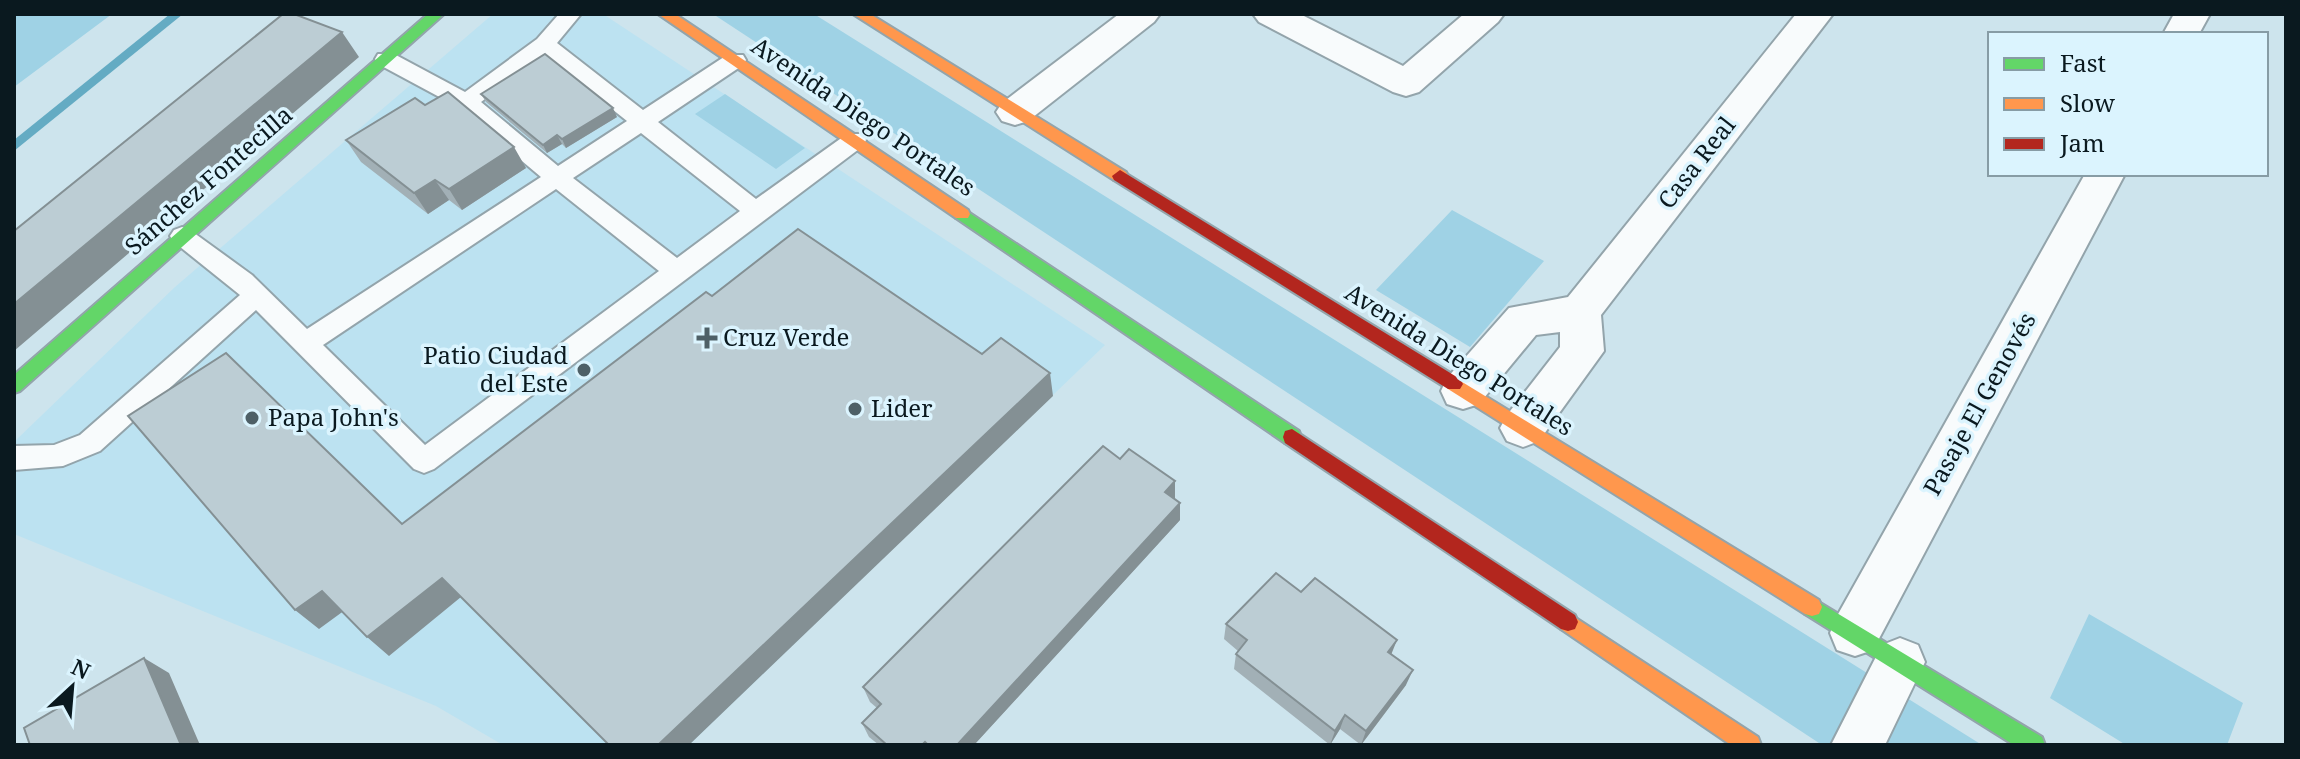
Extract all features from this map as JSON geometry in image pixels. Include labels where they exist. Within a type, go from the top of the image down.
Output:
[{"type":"street","name":"Sánchez Fontecilla","points":[[14,386],[437,14]]},
{"type":"street","name":"Avenida Diego Portales","points":[[665,14],[1750,745]]},
{"type":"street","name":"Avenida Diego Portales","points":[[860,14],[2034,745]]},
{"type":"street","points":[[1015,112],[1142,14]]},
{"type":"street","points":[[1271,14],[1406,83],[1486,14]]},
{"type":"street","name":"Casa Real","points":[[1580,312],[1815,14]]},
{"type":"street","points":[[2182,32],[2192,14]]},
{"type":"street","name":"Pasaje El Genovés","points":[[1855,633],[2104,176]]},
{"type":"street","points":[[1463,391],[1524,320],[1580,312],[1582,351],[1523,428]]},
{"type":"street","points":[[1857,745],[1900,662]]},
{"type":"lane","points":[[466,102],[544,44],[571,14]]},
{"type":"lane","points":[[544,44],[756,211]]},
{"type":"lane","points":[[386,59],[466,102],[678,272]]},
{"type":"lane","points":[[306,343],[735,60]]},
{"type":"lane","points":[[182,236],[224,266],[424,461],[855,140]]},
{"type":"lane","points":[[14,458],[51,459],[75,453],[90,443],[255,296]]},
{"type":"shaded area","points":[[14,14],[112,14],[14,87]]},
{"type":"shaded area","name":"Patio Ciudad del Este","points":[[493,14],[603,14],[1105,345],[689,745],[503,745],[436,706],[14,534],[14,442],[175,287]]},
{"type":"shaded area","points":[[713,14],[814,14],[1982,745],[1822,745]]},
{"type":"shaded area","points":[[725,94],[805,148],[776,169],[695,114]]},
{"type":"shaded area","points":[[1452,210],[1544,261],[1470,347],[1376,290]]},
{"type":"shaded area","points":[[2089,614],[2243,703],[2227,745],[2126,745],[2050,698]]},
{"type":"building","points":[[283,14],[294,14],[342,32],[14,304],[14,231]]},
{"type":"building","points":[[545,54],[613,108],[562,139],[557,135],[543,145],[481,94]]},
{"type":"building","points":[[448,92],[514,147],[449,189],[435,180],[414,193],[346,140],[415,98],[425,105]]},
{"type":"building","points":[[798,229],[982,354],[1001,338],[1050,373],[658,745],[609,745],[442,578],[367,637],[322,591],[295,610],[128,416],[226,353],[402,524],[706,292],[712,296]]},
{"type":"building","points":[[1103,446],[1120,459],[1129,449],[1175,481],[1165,492],[1180,503],[957,745],[928,745],[925,742],[922,745],[887,745],[862,723],[881,704],[863,687]]},
{"type":"building","points":[[1276,573],[1301,592],[1315,578],[1397,640],[1388,652],[1413,670],[1366,731],[1345,715],[1335,731],[1236,654],[1247,640],[1226,624]]},
{"type":"building","points":[[144,658],[181,745],[30,745],[24,728]]},
{"type":"waterway","points":[[14,147],[177,14]]},
{"type":"traffic: fast","points":[[14,386],[437,14]]},
{"type":"traffic: fast","points":[[962,214],[1292,437]]},
{"type":"traffic: fast","points":[[1812,607],[2034,745]]},
{"type":"traffic: slow","points":[[665,14],[962,214]]},
{"type":"traffic: slow","points":[[860,14],[1120,176]]},
{"type":"traffic: slow","points":[[1454,384],[1812,607]]},
{"type":"traffic: slow","points":[[1568,622],[1750,745]]},
{"type":"traffic: jam","points":[[1120,176],[1454,384]]},
{"type":"traffic: jam","points":[[1292,437],[1568,622]]},
{"type":"place","name":"Cruz Verde","points":[[707,338]]},
{"type":"place","name":"Patio Ciudad del Este","points":[[584,370]]},
{"type":"place","name":"Lider","points":[[855,409]]},
{"type":"place","name":"Papa John's","points":[[252,418]]}]
